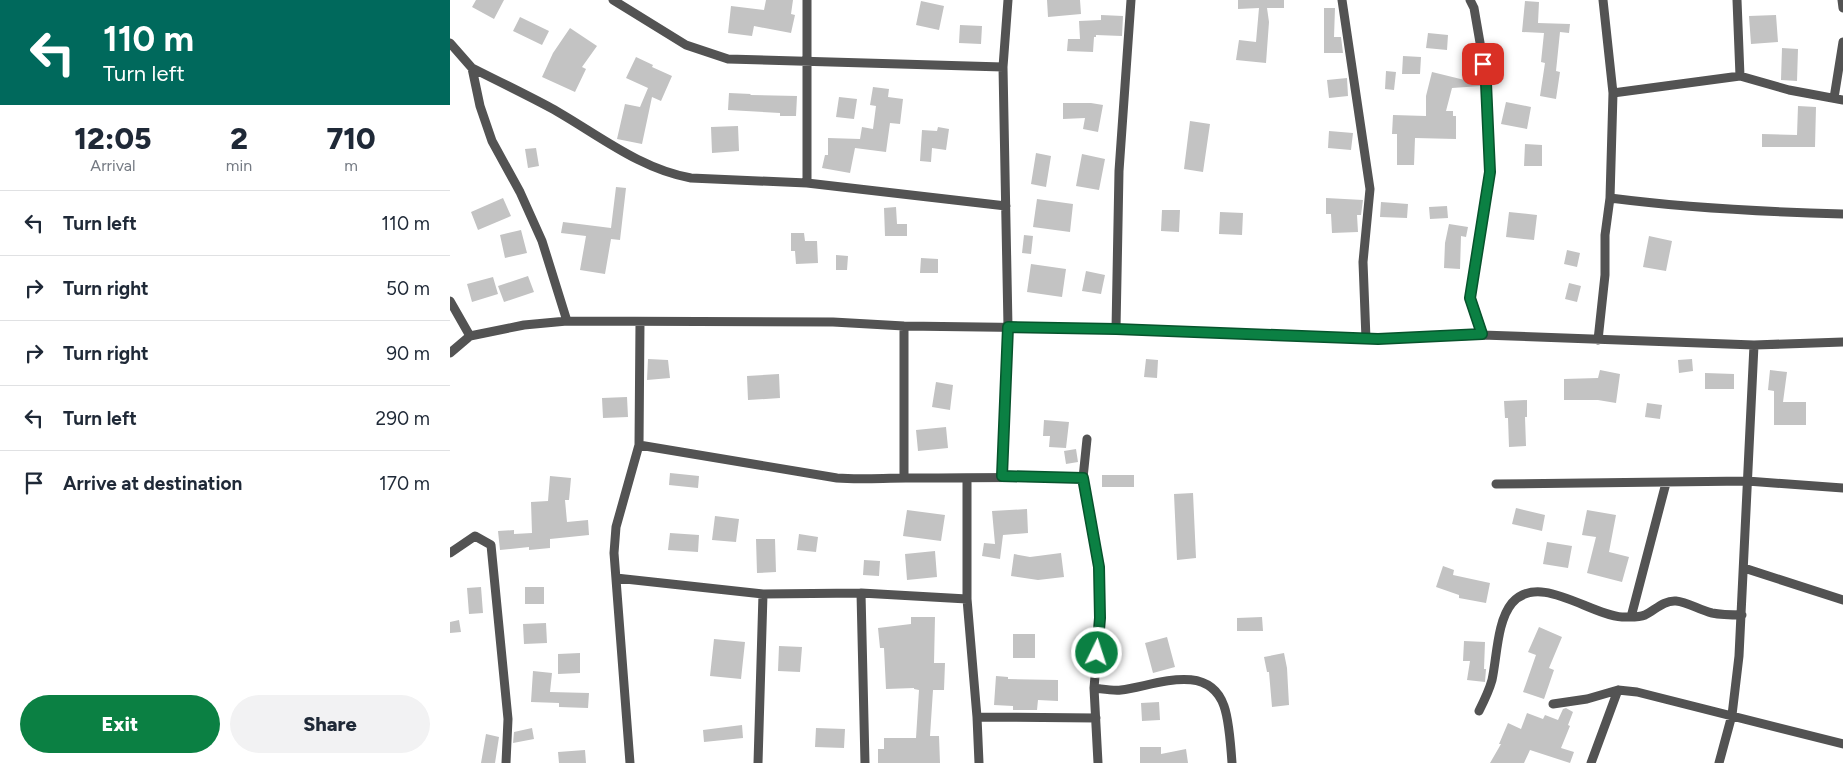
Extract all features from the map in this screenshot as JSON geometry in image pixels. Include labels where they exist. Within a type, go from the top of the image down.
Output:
[{"type":"street","points":[[613,0],[680,42],[701,51],[728,58],[1003,66]]},
{"type":"street","points":[[807,0],[807,183]]},
{"type":"street","points":[[1002,476],[1008,327],[1003,66],[1008,0]]},
{"type":"street","points":[[1116,329],[1119,172],[1131,0]]},
{"type":"street","points":[[1342,0],[1370,189],[1363,262],[1366,339]]},
{"type":"street","points":[[1470,0],[1474,8],[1486,83],[1490,172],[1470,298],[1482,334]]},
{"type":"street","points":[[1598,340],[1605,275],[1605,235],[1610,198],[1613,93],[1603,0]]},
{"type":"street","points":[[1736,0],[1740,76]]},
{"type":"street","points":[[1842,0],[1843,8]]},
{"type":"street","points":[[1613,93],[1740,76],[1789,90],[1839,99],[1843,42]]},
{"type":"street","points":[[450,43],[472,68],[550,108],[622,151],[655,168],[676,176],[807,183],[1006,206]]},
{"type":"street","points":[[472,68],[480,106],[492,141],[520,192],[542,241],[567,321]]},
{"type":"street","points":[[1610,198],[1738,211],[1843,214]]},
{"type":"street","points":[[450,301],[470,336]]},
{"type":"street","points":[[450,353],[470,336],[524,325],[567,321],[833,322],[904,326],[1116,329],[1366,339],[1482,334],[1754,345],[1843,342]]},
{"type":"street","points":[[630,763],[614,553],[616,527],[639,445],[640,322]]},
{"type":"street","points":[[904,326],[904,478]]},
{"type":"street","points":[[1719,763],[1732,715],[1739,656],[1754,345]]},
{"type":"street","points":[[1087,438],[1083,478],[1099,567],[1100,618],[1094,688],[1098,763]]},
{"type":"street","points":[[639,445],[837,478],[860,480],[904,478],[967,479],[1002,476],[1083,478]]},
{"type":"street","points":[[967,479],[967,599],[977,717],[978,763]]},
{"type":"street","points":[[1496,484],[1747,481],[1843,488]]},
{"type":"street","points":[[1631,617],[1666,482]]},
{"type":"street","points":[[450,553],[475,536],[491,545],[508,718],[506,763]]},
{"type":"street","points":[[1744,568],[1843,600]]},
{"type":"street","points":[[616,578],[762,594],[861,593],[967,599]]},
{"type":"street","points":[[1479,711],[1492,680],[1504,616],[1521,595],[1533,591],[1548,593],[1620,617],[1643,616],[1666,602],[1674,600],[1711,613],[1742,615]]},
{"type":"street","points":[[861,593],[865,763]]},
{"type":"street","points":[[758,763],[762,594]]},
{"type":"street","points":[[1094,688],[1120,690],[1178,679],[1204,682],[1213,688],[1224,707],[1232,763]]},
{"type":"street","points":[[1591,763],[1618,690]]},
{"type":"street","points":[[1553,704],[1587,699],[1618,690],[1636,692],[1843,744]]},
{"type":"street","points":[[977,717],[1096,718]]},
{"type":"building","points":[[476,0],[504,0],[494,19],[472,7]]},
{"type":"building","points":[[766,0],[793,0],[791,14],[795,15],[791,33],[754,26],[752,36],[728,33],[731,6],[764,10]]},
{"type":"building","points":[[1047,0],[1080,0],[1081,14],[1048,17]]},
{"type":"building","points":[[1238,0],[1284,0],[1284,8],[1267,8],[1269,22],[1266,63],[1236,60],[1239,40],[1256,42],[1259,8],[1238,9]]},
{"type":"building","points":[[921,1],[944,6],[939,30],[916,25]]},
{"type":"building","points":[[1525,1],[1539,2],[1538,23],[1570,24],[1569,33],[1560,32],[1556,71],[1560,72],[1556,99],[1540,96],[1545,63],[1541,62],[1544,33],[1522,32]]},
{"type":"building","points":[[1324,8],[1335,8],[1334,37],[1341,37],[1343,53],[1324,53]]},
{"type":"building","points":[[1101,15],[1123,16],[1122,36],[1096,35],[1094,37],[1093,52],[1067,51],[1068,39],[1080,39],[1079,21],[1101,20]]},
{"type":"building","points":[[1776,15],[1778,42],[1751,44],[1749,16]]},
{"type":"building","points":[[520,17],[549,31],[542,45],[513,31]]},
{"type":"building","points":[[960,25],[982,26],[981,44],[959,43]]},
{"type":"building","points":[[570,28],[597,46],[582,67],[586,69],[575,92],[542,77],[553,53]]},
{"type":"building","points":[[1428,33],[1448,35],[1447,50],[1426,48]]},
{"type":"building","points":[[1782,48],[1798,49],[1797,81],[1781,80]]},
{"type":"building","points":[[1403,56],[1421,57],[1420,74],[1402,74]]},
{"type":"building","points":[[636,57],[672,76],[661,101],[652,97],[642,144],[617,139],[625,104],[640,107],[648,88],[626,78]]},
{"type":"building","points":[[1386,71],[1396,72],[1394,90],[1385,89]]},
{"type":"building","points":[[1432,72],[1481,84],[1481,86],[1452,88],[1446,111],[1453,111],[1453,116],[1456,116],[1456,139],[1415,138],[1414,165],[1397,165],[1397,134],[1392,134],[1393,115],[1426,116],[1426,96]]},
{"type":"building","points":[[1347,78],[1348,96],[1329,98],[1327,80]]},
{"type":"building","points":[[873,87],[889,89],[888,97],[903,99],[900,124],[890,123],[886,152],[855,148],[850,173],[822,168],[825,155],[828,155],[828,138],[860,139],[862,127],[873,129],[876,106],[870,105]]},
{"type":"building","points":[[729,93],[797,96],[796,116],[780,116],[780,113],[728,110]]},
{"type":"building","points":[[839,97],[857,99],[854,119],[836,117]]},
{"type":"building","points":[[1506,102],[1531,107],[1527,129],[1501,124]]},
{"type":"building","points":[[1063,103],[1103,105],[1098,132],[1083,129],[1085,118],[1063,119]]},
{"type":"building","points":[[1798,106],[1816,107],[1815,147],[1762,147],[1762,134],[1797,135]]},
{"type":"building","points":[[1190,121],[1210,124],[1203,172],[1184,169]]},
{"type":"building","points":[[738,126],[739,151],[712,153],[711,127]]},
{"type":"building","points":[[938,127],[949,129],[946,150],[932,148],[931,162],[920,161],[922,130],[937,131]]},
{"type":"building","points":[[1329,131],[1353,133],[1351,150],[1328,148]]},
{"type":"building","points":[[1525,144],[1542,145],[1542,166],[1524,166]]},
{"type":"building","points":[[536,148],[539,166],[528,168],[525,149]]},
{"type":"building","points":[[1036,153],[1051,156],[1046,187],[1031,184]]},
{"type":"building","points":[[1082,154],[1105,159],[1099,190],[1076,186]]},
{"type":"building","points":[[616,187],[626,188],[620,240],[611,239],[605,274],[580,270],[586,236],[561,233],[563,222],[611,228]]},
{"type":"building","points":[[503,198],[511,216],[478,230],[471,212]]},
{"type":"building","points":[[1326,198],[1363,200],[1361,215],[1357,215],[1358,232],[1332,233],[1331,214],[1326,214]]},
{"type":"building","points":[[1037,199],[1073,204],[1070,232],[1033,227]]},
{"type":"building","points":[[1381,202],[1408,204],[1407,218],[1380,217]]},
{"type":"building","points":[[1447,206],[1448,218],[1430,219],[1429,207]]},
{"type":"building","points":[[896,207],[897,224],[907,224],[907,236],[885,236],[884,208]]},
{"type":"building","points":[[1162,210],[1180,210],[1179,232],[1161,231]]},
{"type":"building","points":[[1220,212],[1243,213],[1242,235],[1219,234]]},
{"type":"building","points":[[1509,212],[1537,215],[1534,240],[1506,237]]},
{"type":"building","points":[[1449,224],[1468,227],[1466,237],[1461,236],[1460,269],[1444,268],[1445,243]]},
{"type":"building","points":[[521,230],[527,253],[505,258],[500,235]]},
{"type":"building","points":[[791,233],[804,233],[805,241],[817,241],[818,263],[796,264],[795,251],[791,251]]},
{"type":"building","points":[[1024,235],[1033,236],[1031,254],[1022,253]]},
{"type":"building","points":[[1649,236],[1672,241],[1666,271],[1643,267]]},
{"type":"building","points":[[1567,250],[1580,253],[1577,267],[1564,264]]},
{"type":"building","points":[[836,255],[848,256],[847,270],[836,270]]},
{"type":"building","points":[[921,258],[938,259],[938,273],[920,273]]},
{"type":"building","points":[[1031,264],[1066,269],[1062,297],[1027,292]]},
{"type":"building","points":[[1086,271],[1105,275],[1101,294],[1082,291]]},
{"type":"building","points":[[528,276],[534,292],[504,302],[498,286]]},
{"type":"building","points":[[493,277],[498,294],[472,302],[467,284]]},
{"type":"building","points":[[1569,283],[1581,286],[1577,302],[1565,299]]},
{"type":"building","points":[[648,359],[668,360],[670,378],[647,380]]},
{"type":"building","points":[[1146,359],[1158,360],[1157,378],[1144,377]]},
{"type":"building","points":[[1692,359],[1693,371],[1679,373],[1678,360]]},
{"type":"building","points":[[1600,370],[1620,374],[1616,403],[1598,400],[1564,400],[1564,379],[1598,378]]},
{"type":"building","points":[[1770,370],[1787,372],[1783,402],[1806,402],[1806,425],[1774,425],[1774,391],[1768,390]]},
{"type":"building","points":[[1705,373],[1734,374],[1734,389],[1705,389]]},
{"type":"building","points":[[779,374],[780,398],[748,400],[747,376]]},
{"type":"building","points":[[936,382],[953,385],[950,410],[932,407]]},
{"type":"building","points":[[627,397],[628,417],[603,418],[602,398]]},
{"type":"building","points":[[1527,400],[1527,417],[1525,417],[1526,446],[1509,447],[1508,418],[1505,418],[1504,401]]},
{"type":"building","points":[[1647,403],[1662,405],[1660,419],[1645,417]]},
{"type":"building","points":[[1044,420],[1069,422],[1066,448],[1049,447],[1050,436],[1043,436]]},
{"type":"building","points":[[946,427],[948,448],[918,451],[916,430]]},
{"type":"building","points":[[1076,449],[1078,462],[1066,464],[1064,451]]},
{"type":"building","points":[[670,473],[699,476],[698,488],[669,485]]},
{"type":"building","points":[[1102,475],[1134,475],[1134,487],[1102,487]]},
{"type":"building","points":[[550,476],[571,478],[569,500],[565,500],[567,522],[588,520],[589,535],[550,539],[550,548],[529,550],[529,547],[500,550],[498,531],[514,530],[514,534],[532,533],[531,502],[548,501]]},
{"type":"building","points":[[1193,493],[1196,558],[1177,560],[1174,494]]},
{"type":"building","points":[[1516,508],[1545,515],[1542,531],[1512,524]]},
{"type":"building","points":[[1027,509],[1028,533],[1003,535],[1000,559],[982,556],[984,543],[995,544],[992,511]]},
{"type":"building","points":[[907,510],[945,515],[941,541],[903,536]]},
{"type":"building","points":[[1587,510],[1616,515],[1609,552],[1629,557],[1622,582],[1587,573],[1596,537],[1582,535]]},
{"type":"building","points":[[715,516],[739,519],[736,542],[712,540]]},
{"type":"building","points":[[670,533],[699,535],[698,552],[668,550]]},
{"type":"building","points":[[799,534],[818,537],[816,552],[797,550]]},
{"type":"building","points":[[756,539],[775,539],[776,572],[757,573]]},
{"type":"building","points":[[1547,542],[1572,546],[1568,568],[1543,564]]},
{"type":"building","points":[[935,551],[937,577],[907,580],[905,554]]},
{"type":"building","points":[[1061,553],[1064,577],[1038,580],[1011,576],[1014,554],[1030,557]]},
{"type":"building","points":[[864,560],[880,561],[879,576],[863,575]]},
{"type":"building","points":[[1443,566],[1454,570],[1453,575],[1490,583],[1486,603],[1459,598],[1459,595],[1436,587]]},
{"type":"building","points":[[481,587],[483,613],[469,614],[467,588]]},
{"type":"building","points":[[525,587],[544,587],[544,604],[525,604]]},
{"type":"building","points":[[911,617],[935,617],[934,663],[945,663],[944,690],[933,690],[930,736],[939,736],[940,763],[878,763],[878,749],[884,749],[884,738],[916,738],[919,690],[914,688],[886,689],[884,648],[880,648],[878,628],[911,624]]},
{"type":"building","points":[[1262,617],[1263,631],[1237,631],[1237,618]]},
{"type":"building","points":[[459,620],[461,632],[450,633],[450,622]]},
{"type":"building","points":[[546,623],[547,643],[524,644],[523,624]]},
{"type":"building","points":[[1539,627],[1562,637],[1549,668],[1554,670],[1544,699],[1523,692],[1536,655],[1528,652]]},
{"type":"building","points":[[1013,634],[1035,634],[1035,658],[1013,658]]},
{"type":"building","points":[[1167,637],[1175,667],[1153,673],[1145,643]]},
{"type":"building","points":[[714,639],[745,642],[741,679],[710,676]]},
{"type":"building","points":[[1464,641],[1485,642],[1485,682],[1467,680],[1470,661],[1463,661]]},
{"type":"building","points":[[779,646],[802,647],[800,672],[778,671]]},
{"type":"building","points":[[580,653],[580,673],[558,674],[558,654]]},
{"type":"building","points":[[1284,653],[1287,668],[1289,705],[1272,707],[1269,672],[1267,672],[1264,657]]},
{"type":"building","points":[[533,671],[552,673],[550,692],[589,693],[588,708],[559,707],[559,703],[531,702]]},
{"type":"building","points":[[996,676],[1008,677],[1008,679],[1058,680],[1058,701],[1038,700],[1037,710],[1013,710],[1013,706],[994,705]]},
{"type":"building","points":[[1159,702],[1160,720],[1142,721],[1141,703]]},
{"type":"building","points":[[1566,708],[1573,712],[1568,725],[1570,726],[1561,748],[1574,752],[1570,763],[1530,750],[1524,763],[1490,763],[1501,744],[1499,744],[1508,723],[1521,729],[1527,713],[1543,719],[1545,715],[1558,720],[1563,709]]},
{"type":"building","points":[[742,725],[743,738],[704,742],[703,730]]},
{"type":"building","points":[[532,728],[534,739],[513,743],[514,732]]},
{"type":"building","points":[[816,728],[845,729],[844,748],[815,747]]},
{"type":"building","points":[[486,734],[499,737],[495,763],[481,763]]},
{"type":"building","points":[[1140,747],[1161,747],[1161,754],[1186,749],[1188,763],[1140,763]]},
{"type":"building","points":[[585,750],[586,763],[559,763],[558,752]]},
{"type":"route","points":[[1097,653],[1100,618],[1099,567],[1083,478],[1002,476],[1008,327],[1116,329],[1378,339],[1482,334],[1470,298],[1490,172],[1486,83],[1483,64]]}]
